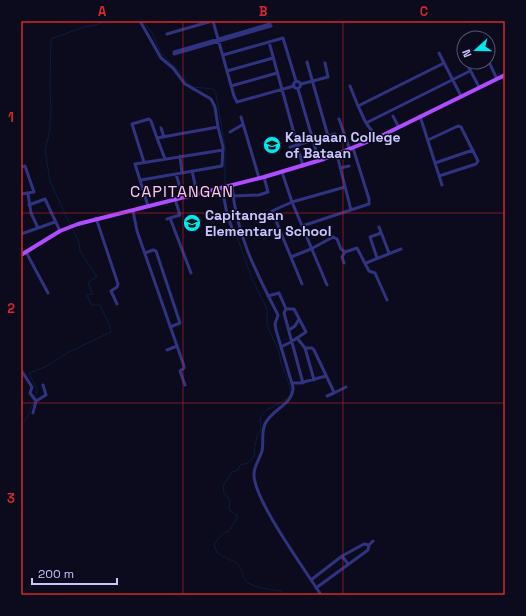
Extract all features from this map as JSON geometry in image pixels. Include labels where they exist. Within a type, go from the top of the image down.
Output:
[{"type":"main road","points":[[21,255],[60,231],[96,218],[133,211],[197,193],[226,187],[303,166],[336,155],[376,138],[505,75]]},
{"type":"street","points":[[140,21],[162,58],[173,68],[185,84],[211,99],[215,107],[222,142],[222,166],[141,180]]},
{"type":"street","points":[[167,34],[212,21],[219,40],[235,101],[237,102],[294,86]]},
{"type":"street","points":[[174,53],[271,25]]},
{"type":"street","points":[[223,55],[281,38],[285,40],[296,81],[294,86]]},
{"type":"street","points":[[269,42],[303,166]]},
{"type":"street","points":[[439,53],[461,96]]},
{"type":"street","points":[[227,71],[273,58]]},
{"type":"street","points":[[307,62],[328,136]]},
{"type":"street","points":[[298,89],[301,84],[328,77],[325,63]]},
{"type":"street","points":[[358,106],[444,63]]},
{"type":"street","points":[[366,122],[453,80],[470,70],[479,87]]},
{"type":"street","points":[[493,70],[497,79]]},
{"type":"street","points":[[231,86],[277,73]]},
{"type":"street","points":[[296,81],[301,84]]},
{"type":"street","points":[[294,86],[298,89],[319,161]]},
{"type":"street","points":[[350,86],[358,106],[376,138]]},
{"type":"street","points":[[393,116],[398,126]]},
{"type":"street","points":[[420,116],[442,185]]},
{"type":"street","points":[[241,117],[242,125],[259,178]]},
{"type":"street","points":[[144,162],[132,124],[149,119],[165,158]]},
{"type":"street","points":[[302,226],[369,204],[370,202],[352,149],[339,120]]},
{"type":"street","points":[[230,132],[242,125]]},
{"type":"street","points":[[428,140],[458,126],[461,127],[478,161],[476,164],[439,176]]},
{"type":"street","points":[[157,138],[218,127]]},
{"type":"street","points":[[161,128],[164,137]]},
{"type":"street","points":[[290,147],[335,134]]},
{"type":"street","points":[[148,206],[135,164],[222,150]]},
{"type":"street","points":[[435,163],[472,150]]},
{"type":"street","points":[[336,155],[351,210]]},
{"type":"street","points":[[180,156],[182,173]]},
{"type":"street","points":[[21,167],[25,166],[34,192],[21,194]]},
{"type":"street","points":[[340,168],[349,166]]},
{"type":"street","points":[[192,171],[197,193]]},
{"type":"street","points":[[282,172],[292,202],[327,285]]},
{"type":"street","points":[[176,174],[183,197]]},
{"type":"street","points":[[233,196],[259,195],[268,192],[264,177]]},
{"type":"street","points":[[226,187],[233,196],[236,219],[240,233],[263,288],[278,315],[275,324],[292,383],[293,393],[291,397],[276,410],[265,425],[262,435],[262,450],[254,472],[254,478],[257,490],[267,509],[321,595]]},
{"type":"street","points":[[226,187],[226,214],[233,232]]},
{"type":"street","points":[[302,284],[272,211],[292,202],[345,187]]},
{"type":"street","points":[[28,194],[31,213],[38,228]]},
{"type":"street","points":[[29,205],[44,199],[60,231]]},
{"type":"street","points":[[175,199],[180,215],[168,219],[191,273]]},
{"type":"street","points":[[133,211],[137,231],[184,366],[184,368],[180,371],[185,385]]},
{"type":"street","points":[[96,218],[118,284],[117,287],[111,291],[117,304]]},
{"type":"street","points":[[21,234],[56,222]]},
{"type":"street","points":[[379,227],[389,253]]},
{"type":"street","points":[[377,258],[370,237],[381,233]]},
{"type":"street","points":[[291,257],[311,249],[333,237],[338,240],[341,248],[345,252]]},
{"type":"street","points":[[344,263],[342,257],[345,252],[357,248],[366,263],[369,272],[375,274],[387,300]]},
{"type":"street","points":[[366,263],[401,249]]},
{"type":"street","points":[[145,253],[155,250],[180,321],[179,324],[170,328]]},
{"type":"street","points":[[26,252],[48,293]]},
{"type":"street","points":[[268,296],[279,293],[286,309],[284,313],[303,383]]},
{"type":"street","points":[[281,347],[306,332],[294,310],[286,309]]},
{"type":"street","points":[[289,330],[295,326],[299,319]]},
{"type":"street","points":[[296,338],[305,348],[314,380]]},
{"type":"street","points":[[167,350],[177,346]]},
{"type":"street","points":[[305,348],[312,348],[314,350],[334,393]]},
{"type":"street","points":[[21,370],[32,387],[30,393],[36,401]]},
{"type":"street","points":[[292,383],[303,383],[326,376]]},
{"type":"street","points":[[33,412],[36,401],[46,395],[43,385]]},
{"type":"street","points":[[327,396],[346,387]]},
{"type":"street","points":[[316,588],[368,550],[369,545],[373,541]]},
{"type":"street","points":[[311,580],[342,556],[364,544],[369,545]]},
{"type":"street","points":[[342,556],[348,564]]},
{"type":"waterway","points":[[70,225],[50,181],[45,150],[49,134],[51,114],[51,39],[106,21]]},
{"type":"waterway","points":[[143,21],[152,33],[161,53],[183,75],[188,83],[193,87],[213,89],[216,94],[225,147],[225,185]]},
{"type":"waterway","points":[[225,188],[225,195]]},
{"type":"waterway","points":[[35,398],[37,390],[29,373],[45,367],[69,352],[111,332],[100,305],[91,305],[87,295],[92,294],[88,282],[97,277],[80,251],[79,243],[72,228]]},
{"type":"waterway","points":[[235,231],[252,279],[267,309],[267,325],[279,352],[291,393],[288,398],[266,410],[261,416],[261,429],[257,437],[254,450],[255,455],[248,463],[240,465],[238,470],[232,472],[223,486],[224,493],[230,500],[229,510],[238,516],[229,531],[224,533],[214,545],[217,552],[238,565],[248,583],[262,588],[281,591],[284,595]]},
{"type":"waterway","points":[[21,425],[27,418],[34,401]]},
{"type":"place","name":"Kalayaan College of Bataan","points":[[272,145]]},
{"type":"place","name":"Capitangan Elementary School","points":[[192,223]]},
{"type":"district","name":"CAPITANGAN","points":[[182,191]]}]
